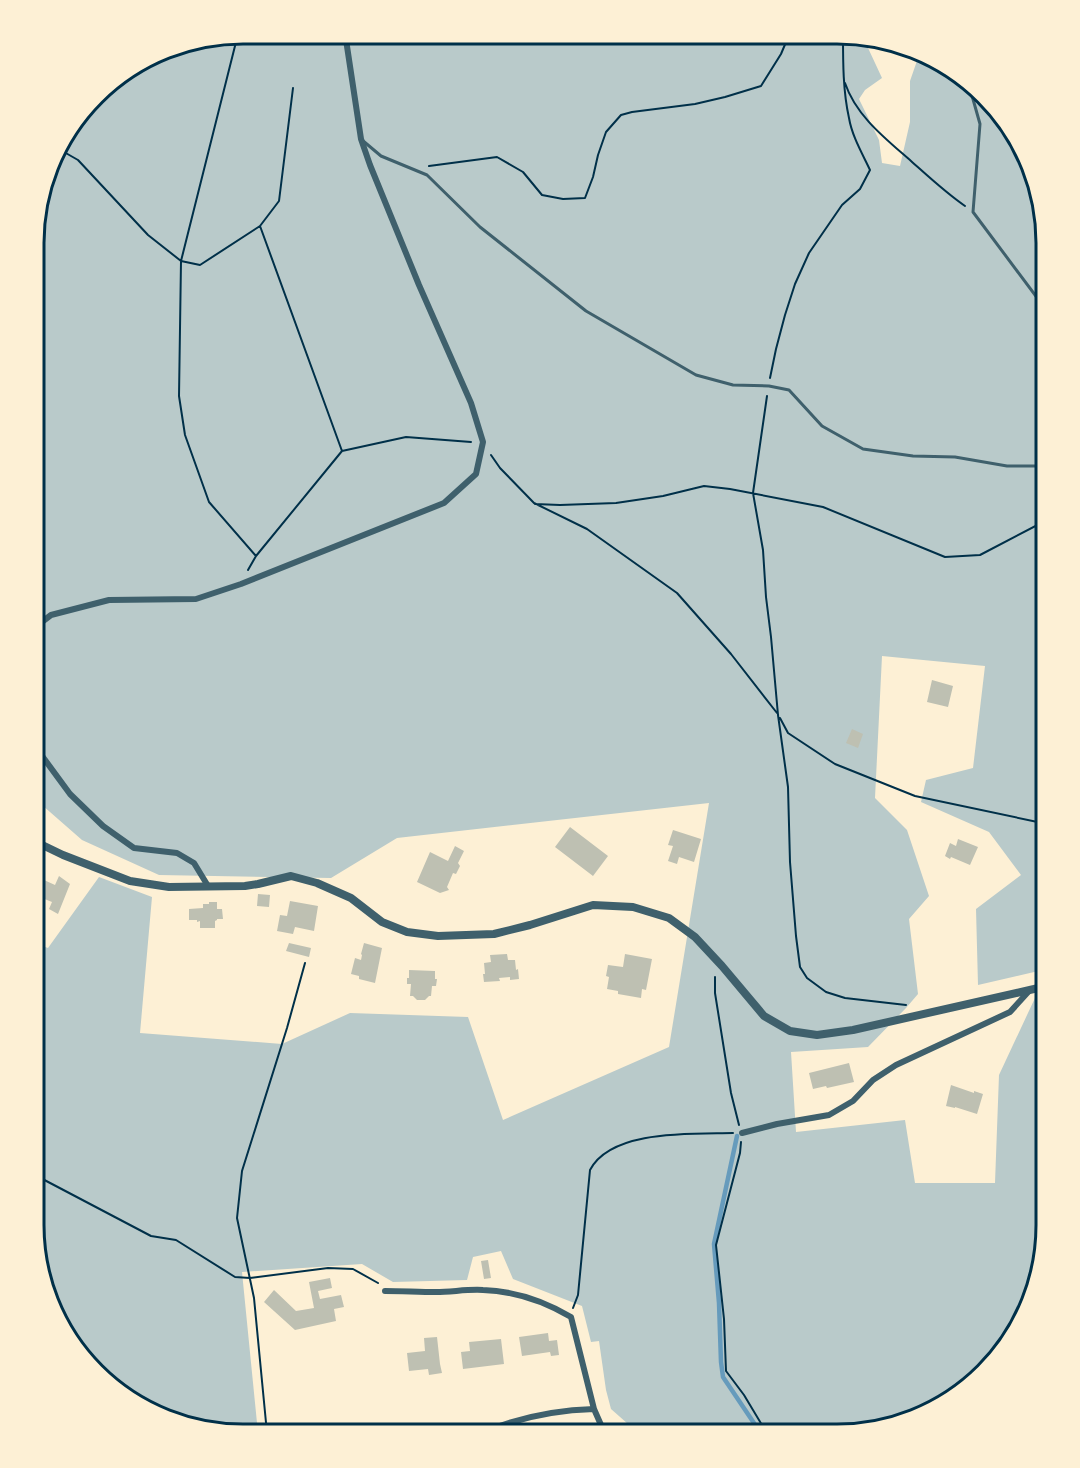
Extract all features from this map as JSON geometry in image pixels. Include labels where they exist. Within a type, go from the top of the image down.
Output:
[{"type":"street","points":[[44,620],[51,615],[109,600],[196,599],[241,584],[444,503],[476,474],[483,442],[471,403],[377,184],[361,139],[347,44]]},
{"type":"street","points":[[44,759],[70,794],[103,826],[135,848],[177,853],[186,858],[194,863],[208,886]]},
{"type":"street","points":[[44,846],[130,881],[169,887],[244,886],[291,876],[317,883],[351,898],[382,922],[407,932],[438,936],[494,934],[593,905],[633,907],[669,918],[695,937],[764,1016],[790,1031],[817,1035],[853,1030],[1036,988]]},
{"type":"street","points":[[742,1133],[829,1115],[853,1101],[873,1080],[896,1065],[1010,1012],[1029,990]]},
{"type":"street","points":[[385,1291],[500,1291],[526,1297],[571,1317],[594,1409],[601,1424]]},
{"type":"street","points":[[509,1424],[579,1409],[594,1409]]},
{"type":"lane","points":[[972,96],[980,124],[973,212],[1036,296]]},
{"type":"lane","points":[[361,139],[381,156],[428,176],[480,227],[586,311],[696,375],[733,386],[769,386],[789,390],[822,426],[863,449],[913,456],[955,457],[1007,466],[1036,466]]},
{"type":"path","points":[[235,44],[181,261],[179,396],[185,435],[209,502],[256,556]]},
{"type":"path","points":[[411,169],[497,157],[523,172],[542,195],[563,199],[585,198],[606,132],[621,116],[632,112],[695,104],[761,86],[782,54],[786,44]]},
{"type":"path","points":[[843,44],[849,120],[870,170],[860,189],[842,205],[809,253],[795,284],[776,349],[753,493],[763,550],[778,715],[788,787],[793,904],[800,967],[807,978],[826,992],[845,998],[905,1005]]},
{"type":"path","points":[[844,78],[849,95],[872,127],[948,194],[973,212]]},
{"type":"path","points":[[65,153],[78,160],[148,235],[181,261],[200,265],[260,226],[279,201],[293,88]]},
{"type":"path","points":[[260,226],[342,452]]},
{"type":"path","points":[[241,584],[256,556],[342,452],[406,437],[483,442],[500,468],[534,503],[587,529],[677,593],[731,654],[778,715],[788,733],[835,764],[915,796],[1036,822]]},
{"type":"path","points":[[534,503],[560,505],[616,503],[663,496],[704,486],[823,507],[945,557],[980,555],[1036,526]]},
{"type":"path","points":[[266,1424],[254,1298],[237,1218],[242,1171],[305,963]]},
{"type":"path","points":[[722,966],[715,976],[715,993],[731,1093],[742,1133],[740,1153],[717,1245],[726,1371],[761,1424]]},
{"type":"path","points":[[571,1317],[578,1295],[590,1170],[595,1162],[617,1146],[646,1137],[742,1133]]},
{"type":"path","points":[[44,1180],[151,1236],[176,1240],[235,1277],[250,1278],[328,1268],[353,1269],[376,1280],[385,1291]]},
{"type":"shaded area","points":[[838,44],[867,46],[882,78],[865,90],[859,99],[879,140],[882,163],[900,166],[910,122],[910,81],[917,60],[948,77],[987,111],[1016,154],[1030,191],[1035,216],[1036,972],[978,985],[976,909],[1021,875],[989,832],[921,802],[926,780],[973,768],[985,666],[882,656],[875,798],[907,830],[929,896],[909,919],[918,994],[868,1047],[791,1052],[796,1132],[905,1120],[915,1183],[995,1183],[999,1075],[1036,998],[1036,1239],[1033,1265],[1016,1314],[987,1357],[969,1375],[926,1404],[889,1418],[864,1423],[628,1424],[611,1409],[599,1341],[591,1342],[582,1306],[513,1279],[501,1251],[473,1257],[467,1280],[393,1282],[362,1264],[242,1272],[257,1424],[216,1423],[191,1418],[154,1404],[132,1391],[93,1357],[64,1314],[47,1265],[44,1239],[44,947],[48,948],[99,877],[152,897],[140,1033],[282,1044],[350,1013],[468,1017],[503,1120],[669,1047],[709,803],[397,838],[331,878],[159,875],[82,840],[44,807],[45,216],[54,178],[70,143],[93,111],[111,93],[154,64],[191,50],[216,45]]},
{"type":"building","points":[[932,680],[953,686],[948,707],[927,702]]},
{"type":"building","points":[[852,729],[863,734],[858,748],[846,743]]},
{"type":"building","points":[[570,827],[608,856],[593,876],[555,847]]},
{"type":"building","points":[[673,830],[701,839],[694,862],[679,857],[677,864],[668,861],[673,846],[668,845]]},
{"type":"building","points":[[958,839],[978,847],[970,865],[945,856],[950,843],[956,846]]},
{"type":"building","points":[[455,846],[464,851],[458,863],[460,866],[456,874],[453,873],[447,887],[449,890],[440,893],[417,882],[430,852],[448,861]]},
{"type":"building","points":[[59,876],[70,884],[58,914],[49,909],[52,902],[44,899],[44,880],[55,885]]},
{"type":"building","points":[[258,894],[270,895],[269,907],[257,906]]},
{"type":"building","points":[[290,901],[318,906],[314,931],[295,927],[293,934],[277,931],[280,915],[287,916]]},
{"type":"building","points":[[209,902],[217,902],[217,909],[222,909],[223,919],[215,921],[215,928],[200,928],[200,921],[189,920],[189,909],[203,908],[203,904],[209,904]]},
{"type":"building","points":[[289,943],[311,948],[309,957],[286,951]]},
{"type":"building","points":[[364,943],[382,948],[375,983],[359,979],[359,976],[351,974],[355,958],[361,960]]},
{"type":"building","points":[[507,954],[508,960],[515,960],[519,979],[510,980],[510,977],[499,978],[500,981],[484,982],[484,963],[491,962],[490,955]]},
{"type":"building","points":[[625,954],[652,959],[646,990],[642,989],[641,998],[618,994],[618,991],[607,989],[608,965],[623,967]]},
{"type":"building","points":[[409,970],[435,971],[436,986],[432,986],[431,996],[425,1000],[417,1000],[410,996],[411,984],[407,984]]},
{"type":"building","points":[[849,1063],[854,1082],[813,1089],[809,1073]]},
{"type":"building","points":[[951,1085],[983,1094],[977,1114],[946,1106]]},
{"type":"building","points":[[488,1260],[491,1278],[484,1279],[481,1261]]},
{"type":"building","points":[[330,1278],[332,1288],[318,1291],[320,1299],[341,1295],[344,1307],[334,1309],[336,1321],[295,1330],[264,1302],[274,1290],[296,1311],[314,1308],[309,1282]]},
{"type":"building","points":[[548,1333],[549,1341],[557,1340],[559,1355],[551,1356],[550,1352],[522,1356],[519,1337]]},
{"type":"building","points":[[437,1337],[442,1373],[429,1375],[428,1369],[409,1371],[407,1353],[425,1351],[424,1338]]},
{"type":"building","points":[[501,1339],[504,1364],[463,1369],[461,1352],[470,1351],[469,1342]]},
{"type":"waterway","points":[[737,1136],[714,1244],[721,1362],[723,1377],[755,1424]]}]
